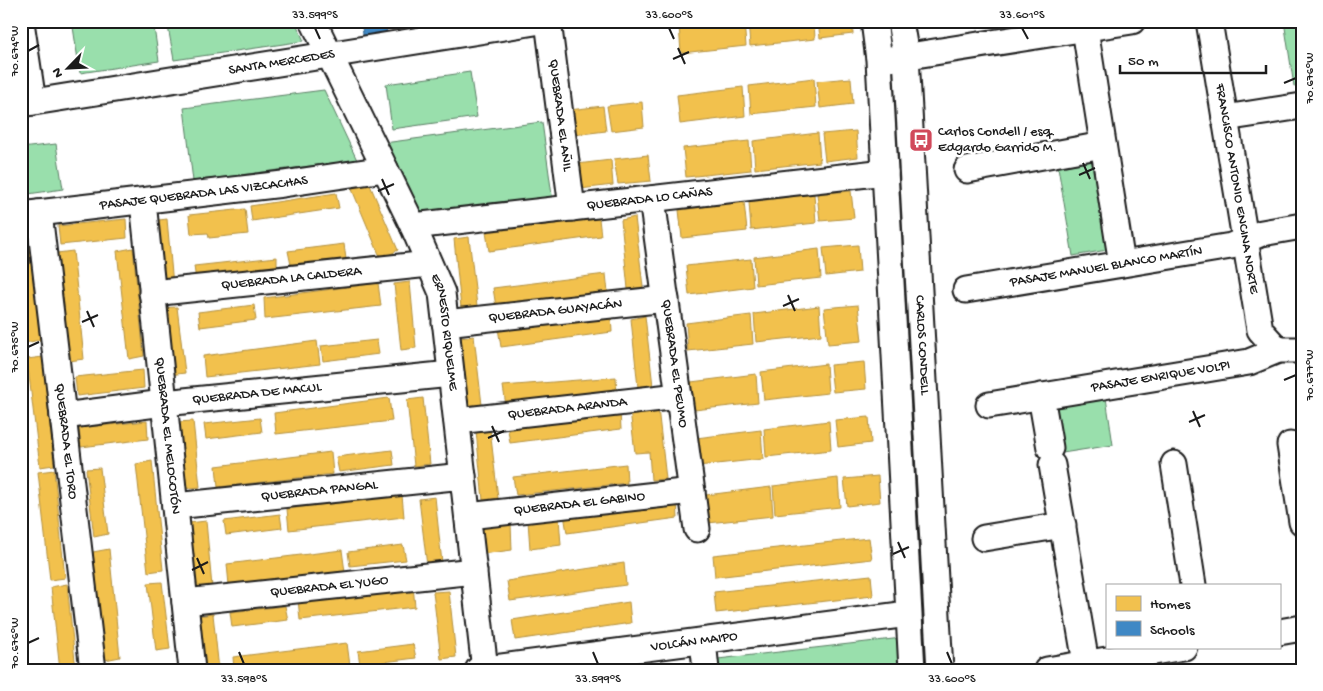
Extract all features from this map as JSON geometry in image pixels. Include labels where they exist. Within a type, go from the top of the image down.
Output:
[{"type":"street","name":"ERNESTO RIQUELME","points":[[313,21],[413,226],[442,293],[468,516],[483,669]]},
{"type":"street","name":"SANTA MERCEDES","points":[[27,103],[330,56],[462,28],[541,21]]},
{"type":"street","name":"QUEBRADA EL AÑIL","points":[[548,21],[572,208]]},
{"type":"street","name":"CARLOS CONDELL","points":[[874,21],[879,60],[912,670]]},
{"type":"street","name":"CARLOS CONDELL","points":[[900,21],[906,56],[940,670]]},
{"type":"street","points":[[879,60],[1132,21]]},
{"type":"street","name":"FRANCISCO ANTONIO ENCINA NORTE","points":[[1209,21],[1260,330],[1290,350]]},
{"type":"street","points":[[21,22],[27,103]]},
{"type":"street","points":[[1084,29],[1122,264]]},
{"type":"street","points":[[1225,118],[1302,106]]},
{"type":"street","points":[[967,170],[1103,145]]},
{"type":"street","name":"PASAJE QUEBRADA LAS VIZCACHAS","points":[[30,214],[143,202],[385,168]]},
{"type":"street","name":"QUEBRADA LO CAÑAS","points":[[413,226],[885,172]]},
{"type":"street","name":"QUEBRADA EL PEUMO","points":[[652,199],[697,529]]},
{"type":"street","name":"QUEBRADA EL MELOCOTÓN","points":[[143,202],[192,670]]},
{"type":"street","name":"QUEBRADA EL TORO","points":[[30,214],[63,416],[93,670]]},
{"type":"street","name":"PASAJE MANUEL BLANCO MARTÍN","points":[[966,290],[1231,246],[1262,233],[1302,226]]},
{"type":"street","name":"QUEBRADA LA CALDERA","points":[[152,293],[429,264]]},
{"type":"street","name":"QUEBRADA GUAYACÁN","points":[[445,323],[666,299]]},
{"type":"street","name":"PASAJE ENRIQUE VOLPI","points":[[989,405],[1249,362],[1290,350]]},
{"type":"street","name":"QUEBRADA DE MACUL","points":[[63,416],[164,403],[451,374]]},
{"type":"street","name":"QUEBRADA ARANDA","points":[[457,421],[679,396]]},
{"type":"street","points":[[1041,396],[1086,663]]},
{"type":"street","points":[[1290,445],[1302,522]]},
{"type":"street","points":[[1174,464],[1193,584]]},
{"type":"street","name":"QUEBRADA PANGAL","points":[[175,506],[463,476]]},
{"type":"street","name":"QUEBRADA EL GABINO","points":[[468,516],[692,491]]},
{"type":"street","points":[[984,538],[1063,525]]},
{"type":"street","name":"QUEBRADA EL YUGO","points":[[185,602],[474,572]]},
{"type":"street","name":"VOLCÁN MAIPO","points":[[483,669],[602,662],[703,641],[908,614]]},
{"type":"street","points":[[1280,632],[1302,628]]},
{"type":"street","points":[[703,641],[706,670]]},
{"type":"street","points":[[1047,670],[1086,663],[1138,662],[1181,648]]},
{"type":"green space","points":[[113,21],[153,21],[159,61],[80,73],[73,27]]},
{"type":"green space","points":[[167,21],[295,21],[304,41],[174,60]]},
{"type":"green space","points":[[1284,21],[1302,21],[1302,85],[1294,86]]},
{"type":"green space","points":[[470,72],[477,117],[392,129],[386,84]]},
{"type":"green space","points":[[324,90],[357,160],[193,181],[184,108]]},
{"type":"green space","points":[[542,122],[553,203],[421,220],[384,143]]},
{"type":"green space","points":[[56,144],[63,189],[21,195],[21,148]]},
{"type":"green space","points":[[1092,161],[1107,250],[1073,256],[1058,167]]},
{"type":"green space","points":[[1105,391],[1113,445],[1056,454],[1049,399]]},
{"type":"green space","points":[[902,638],[906,670],[719,670],[718,659]]},
{"type":"building: Homes","points":[[710,21],[744,21],[746,46],[681,53],[679,25]]},
{"type":"building: Homes","points":[[748,21],[814,21],[815,39],[750,46]]},
{"type":"building: Homes","points":[[818,21],[852,21],[853,34],[820,38]]},
{"type":"building: Homes","points":[[814,78],[816,107],[751,114],[749,86]]},
{"type":"building: Homes","points":[[851,78],[853,104],[820,108],[817,81]]},
{"type":"building: Homes","points":[[743,87],[745,116],[680,124],[677,95]]},
{"type":"building: Homes","points":[[642,102],[644,127],[611,131],[607,106]]},
{"type":"building: Homes","points":[[603,106],[606,131],[573,135],[569,110]]},
{"type":"building: Homes","points":[[856,131],[858,157],[825,161],[822,134]]},
{"type":"building: Homes","points":[[818,133],[820,162],[755,169],[753,141]]},
{"type":"building: Homes","points":[[749,141],[751,170],[686,177],[683,148]]},
{"type":"building: Homes","points":[[648,155],[651,181],[618,184],[614,159]]},
{"type":"building: Homes","points":[[611,160],[613,185],[580,189],[577,164]]},
{"type":"building: Homes","points":[[367,178],[398,250],[381,259],[351,187]]},
{"type":"building: Homes","points":[[851,191],[854,218],[820,221],[817,194]]},
{"type":"building: Homes","points":[[336,193],[339,208],[252,221],[250,206]]},
{"type":"building: Homes","points":[[814,194],[816,223],[751,230],[749,202]]},
{"type":"building: Homes","points":[[744,202],[747,231],[682,238],[679,210]]},
{"type":"building: Homes","points":[[245,209],[248,234],[209,238],[208,233],[191,234],[189,215]]},
{"type":"building: Homes","points":[[635,217],[643,287],[628,289],[621,220]]},
{"type":"building: Homes","points":[[126,219],[127,238],[60,245],[58,226]]},
{"type":"building: Homes","points":[[167,219],[173,285],[158,287],[151,221]]},
{"type":"building: Homes","points":[[599,219],[601,236],[489,251],[486,232]]},
{"type":"building: Homes","points":[[29,233],[40,340],[25,343],[21,313],[21,234]]},
{"type":"building: Homes","points":[[469,237],[477,306],[461,308],[454,239]]},
{"type":"building: Homes","points":[[344,244],[346,259],[291,265],[288,251]]},
{"type":"building: Homes","points":[[858,245],[860,272],[826,276],[823,248]]},
{"type":"building: Homes","points":[[133,248],[144,356],[129,359],[117,251]]},
{"type":"building: Homes","points":[[819,249],[821,278],[756,285],[754,257]]},
{"type":"building: Homes","points":[[73,251],[84,359],[69,361],[57,253]]},
{"type":"building: Homes","points":[[277,257],[277,272],[196,281],[194,266]]},
{"type":"building: Homes","points":[[751,259],[753,287],[689,295],[686,266]]},
{"type":"building: Homes","points":[[606,274],[608,292],[496,307],[493,288]]},
{"type":"building: Homes","points":[[410,282],[416,348],[401,350],[394,284]]},
{"type":"building: Homes","points":[[378,283],[381,306],[265,319],[264,298]]},
{"type":"building: Homes","points":[[254,305],[256,320],[200,327],[198,312]]},
{"type":"building: Homes","points":[[858,305],[862,341],[828,344],[824,308]]},
{"type":"building: Homes","points":[[819,306],[821,335],[756,342],[754,314]]},
{"type":"building: Homes","points":[[177,307],[185,373],[169,375],[161,308]]},
{"type":"building: Homes","points":[[611,314],[612,332],[501,347],[498,328]]},
{"type":"building: Homes","points":[[751,315],[753,344],[688,351],[686,323]]},
{"type":"building: Homes","points":[[645,316],[653,386],[638,388],[631,319]]},
{"type":"building: Homes","points":[[474,336],[482,405],[467,407],[460,338]]},
{"type":"building: Homes","points":[[377,340],[379,354],[323,361],[321,346]]},
{"type":"building: Homes","points":[[317,341],[320,364],[205,377],[203,356]]},
{"type":"building: Homes","points":[[43,357],[54,465],[40,467],[27,359]]},
{"type":"building: Homes","points":[[864,362],[866,389],[833,392],[830,365]]},
{"type":"building: Homes","points":[[826,364],[828,393],[764,400],[761,372]]},
{"type":"building: Homes","points":[[143,370],[144,388],[77,396],[75,377]]},
{"type":"building: Homes","points":[[756,374],[758,403],[694,410],[691,382]]},
{"type":"building: Homes","points":[[616,377],[617,396],[506,406],[503,386]]},
{"type":"building: Homes","points":[[389,398],[392,421],[276,434],[274,413]]},
{"type":"building: Homes","points":[[423,398],[430,464],[414,466],[407,400]]},
{"type":"building: Homes","points":[[658,408],[666,479],[651,480],[649,452],[635,453],[630,410]]},
{"type":"building: Homes","points":[[620,411],[621,429],[510,443],[507,424]]},
{"type":"building: Homes","points":[[869,417],[871,443],[838,447],[835,420]]},
{"type":"building: Homes","points":[[260,418],[262,432],[206,439],[204,424]]},
{"type":"building: Homes","points":[[147,421],[148,439],[81,447],[79,428]]},
{"type":"building: Homes","points":[[193,421],[200,487],[184,489],[177,422]]},
{"type":"building: Homes","points":[[829,421],[831,450],[766,457],[764,429]]},
{"type":"building: Homes","points":[[490,429],[498,498],[483,500],[476,431]]},
{"type":"building: Homes","points":[[761,430],[763,459],[698,466],[696,438]]},
{"type":"building: Homes","points":[[392,450],[394,465],[339,472],[336,457]]},
{"type":"building: Homes","points":[[331,452],[333,474],[218,487],[216,466]]},
{"type":"building: Homes","points":[[152,461],[163,570],[148,572],[136,464]]},
{"type":"building: Homes","points":[[626,464],[627,483],[516,495],[513,477]]},
{"type":"building: Homes","points":[[100,468],[108,534],[94,537],[86,469]]},
{"type":"building: Homes","points":[[54,470],[65,578],[50,580],[38,472]]},
{"type":"building: Homes","points":[[878,476],[880,502],[847,506],[844,479]]},
{"type":"building: Homes","points":[[838,478],[840,507],[775,514],[773,486]]},
{"type":"building: Homes","points":[[771,487],[773,516],[708,523],[706,495]]},
{"type":"building: Homes","points":[[402,495],[404,517],[289,530],[287,509]]},
{"type":"building: Homes","points":[[435,497],[442,563],[427,566],[419,499]]},
{"type":"building: Homes","points":[[677,500],[678,518],[567,533],[564,514]]},
{"type":"building: Homes","points":[[280,514],[282,528],[226,535],[224,521]]},
{"type":"building: Homes","points":[[559,518],[561,545],[530,549],[528,521]]},
{"type":"building: Homes","points":[[206,521],[212,587],[197,589],[189,523]]},
{"type":"building: Homes","points":[[511,524],[512,550],[482,554],[480,527]]},
{"type":"building: Homes","points":[[869,538],[872,559],[715,577],[713,555]]},
{"type":"building: Homes","points":[[403,545],[406,560],[350,566],[348,552]]},
{"type":"building: Homes","points":[[109,549],[120,657],[105,660],[93,552]]},
{"type":"building: Homes","points":[[342,550],[345,572],[229,585],[227,564]]},
{"type":"building: Homes","points":[[624,563],[626,585],[510,601],[507,581]]},
{"type":"building: Homes","points":[[871,575],[873,596],[716,613],[714,592]]},
{"type":"building: Homes","points":[[162,582],[170,649],[156,651],[148,583]]},
{"type":"building: Homes","points":[[67,584],[76,670],[60,670],[51,587]]},
{"type":"building: Homes","points":[[413,585],[415,607],[300,620],[298,599]]},
{"type":"building: Homes","points":[[449,591],[456,657],[441,659],[433,592]]},
{"type":"building: Homes","points":[[629,602],[631,623],[515,640],[512,620]]},
{"type":"building: Homes","points":[[285,606],[288,620],[232,627],[230,612]]},
{"type":"building: Homes","points":[[213,614],[219,670],[203,670],[197,616]]},
{"type":"building: Homes","points":[[347,643],[350,666],[313,670],[234,670],[233,657]]},
{"type":"building: Homes","points":[[413,644],[416,658],[360,665],[358,651]]},
{"type":"building: Schools","points":[[361,21],[385,21],[388,38],[364,41]]},
{"type":"building: Schools","points":[[416,21],[443,21],[444,28],[418,31]]},
{"type":"place","name":"Carlos Condell / esq. Edgardo Garrido M.","points":[[921,140]]}]
